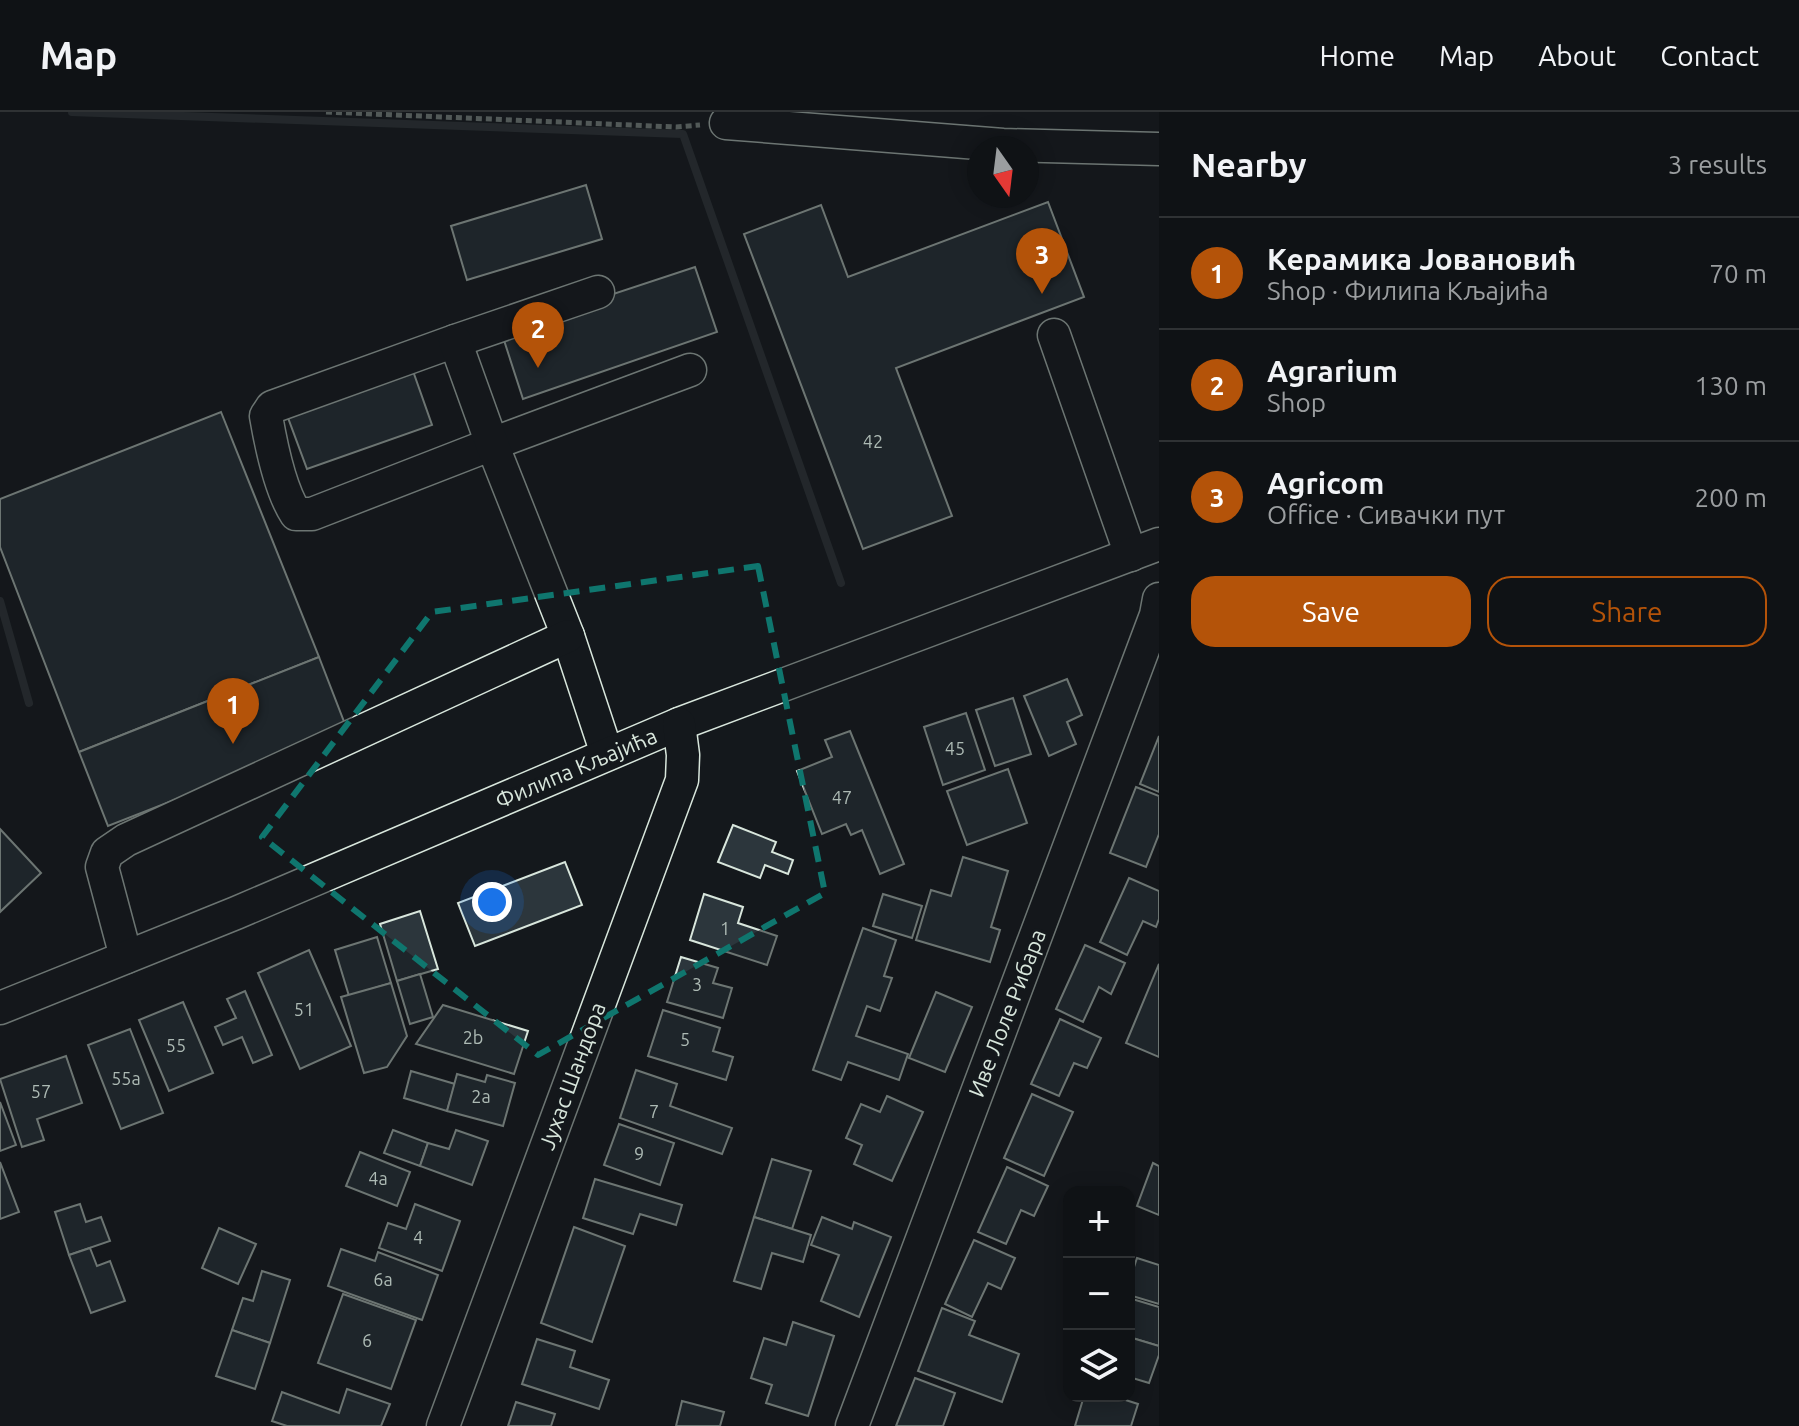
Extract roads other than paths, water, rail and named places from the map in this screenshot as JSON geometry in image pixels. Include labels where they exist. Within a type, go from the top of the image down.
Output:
[{"type":"street","points":[[726,123],[1003,145],[1159,149]]},
{"type":"street","points":[[598,292],[272,407],[266,416],[288,502],[296,514],[312,514],[690,370]]},
{"type":"street","name":"Иве Лоле Рибара","points":[[852,1426],[1150,630],[1159,598],[1158,585],[1145,549],[1054,335]]},
{"type":"street","points":[[455,341],[568,636],[607,754]]},
{"type":"street","name":"Филипа Кљајића","points":[[0,1008],[236,913],[679,724],[1145,549]]},
{"type":"street","points":[[126,957],[102,867],[107,853],[126,840],[568,636]]},
{"type":"street","name":"Јухас Шандора","points":[[443,1426],[682,780],[679,724]]},
{"type":"waterway","points":[[72,112],[683,134],[841,583]]},
{"type":"waterway","points":[[0,601],[29,703]]},
{"type":"place","name":"Agricom","points":[[1042,294]]},
{"type":"place","name":"Agrarium","points":[[538,368]]},
{"type":"place","name":"Керамика Јовановић","points":[[233,744]]}]
